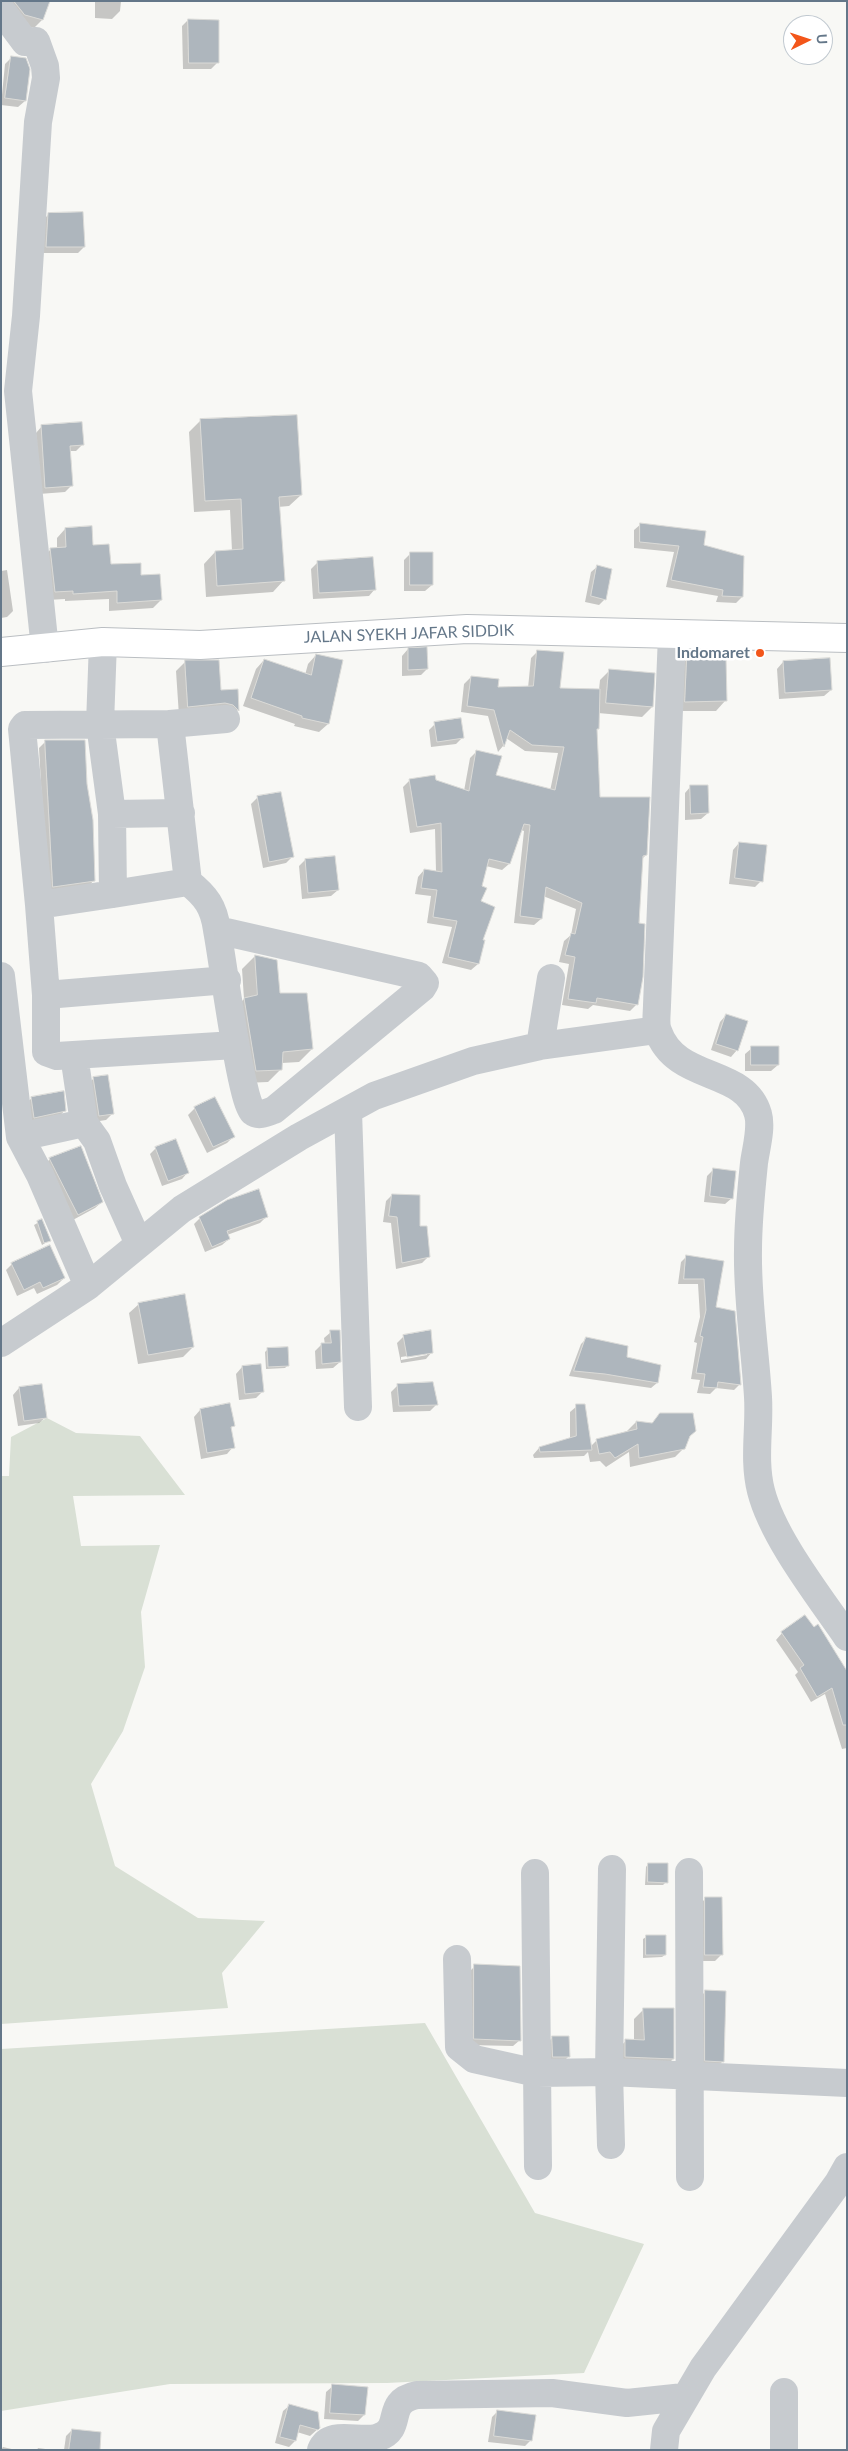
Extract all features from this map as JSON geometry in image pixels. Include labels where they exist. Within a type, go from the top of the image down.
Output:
[{"type":"main road","name":"JALAN SYEKH JAFAR SIDDIK","points":[[1,652],[103,642],[200,645],[467,628],[672,635],[847,638]]},
{"type":"street","points":[[1,10],[25,42],[36,41],[45,66],[38,122],[26,316],[18,392],[45,649]]},
{"type":"street","points":[[672,635],[657,1030],[670,1054],[697,1070],[730,1083],[745,1092],[758,1116],[748,1249],[749,1293],[758,1398],[759,1476],[770,1516],[802,1571],[847,1637]]},
{"type":"street","points":[[103,642],[100,724],[112,814],[113,894]]},
{"type":"street","points":[[226,720],[170,724],[25,725],[22,727],[46,995],[45,1049],[52,1056],[235,1045]]},
{"type":"street","points":[[170,724],[188,882],[209,900],[227,980],[235,1045],[246,1100],[251,1112],[264,1114],[274,1110],[422,988],[425,983],[419,976],[217,930]]},
{"type":"street","points":[[112,814],[181,813]]},
{"type":"street","points":[[39,905],[188,882]]},
{"type":"street","points":[[1,976],[20,1137],[40,1175],[88,1286]]},
{"type":"street","points":[[540,1046],[551,978]]},
{"type":"street","points":[[46,995],[227,980]]},
{"type":"street","points":[[1,1343],[88,1286],[182,1209],[299,1137],[374,1096],[473,1061],[540,1046],[657,1030]]},
{"type":"street","points":[[74,1055],[84,1123],[97,1141],[113,1186],[139,1244]]},
{"type":"street","points":[[348,1111],[358,1407]]},
{"type":"street","points":[[20,1137],[84,1123]]},
{"type":"street","points":[[611,2145],[609,2072],[612,1869]]},
{"type":"street","points":[[689,1872],[688,2077],[690,2177]]},
{"type":"street","points":[[535,1873],[538,2166]]},
{"type":"street","points":[[457,1959],[459,2047],[474,2059],[537,2073],[609,2072],[847,2083]]},
{"type":"street","points":[[664,2450],[666,2431],[703,2368],[838,2183],[847,2167]]},
{"type":"street","points":[[784,2392],[784,2450]]},
{"type":"street","points":[[321,2450],[324,2444],[330,2440],[341,2438],[372,2440],[382,2436],[389,2431],[396,2408],[402,2400],[417,2395],[552,2393],[627,2403],[684,2398]]},
{"type":"shaded area","points":[[47,1418],[76,1433],[140,1436],[185,1495],[73,1496],[81,1546],[160,1545],[141,1612],[145,1667],[123,1731],[91,1784],[115,1866],[198,1918],[265,1921],[222,1973],[228,2008],[1,2024],[1,1476],[9,1476],[11,1437]]},
{"type":"shaded area","points":[[425,2023],[535,2213],[644,2244],[584,2373],[387,2383],[170,2384],[1,2411],[1,2049]]},
{"type":"building","points":[[14,1],[50,1],[43,20],[25,15]]},
{"type":"building","points":[[188,19],[219,20],[219,63],[189,63]]},
{"type":"building","points":[[11,56],[26,58],[30,69],[26,101],[5,98]]},
{"type":"building","points":[[83,212],[85,247],[46,247],[48,213]]},
{"type":"building","points":[[297,415],[302,495],[279,497],[285,581],[217,586],[215,551],[243,549],[241,499],[205,501],[200,419]]},
{"type":"building","points":[[82,422],[84,445],[70,446],[73,486],[45,488],[41,425]]},
{"type":"building","points":[[640,523],[706,531],[704,545],[744,556],[743,597],[722,596],[723,590],[671,580],[679,546],[640,542]]},
{"type":"building","points":[[92,526],[93,545],[109,544],[111,564],[141,563],[141,575],[160,574],[162,600],[117,603],[117,591],[73,594],[73,591],[55,592],[50,548],[66,547],[65,528]]},
{"type":"building","points":[[410,552],[433,552],[433,585],[410,585]]},
{"type":"building","points":[[373,557],[376,590],[319,593],[317,561]]},
{"type":"building","points":[[597,565],[612,569],[606,600],[591,596]]},
{"type":"building","points":[[427,647],[428,669],[408,670],[408,648]]},
{"type":"building","points":[[537,650],[564,652],[560,688],[600,689],[599,729],[597,729],[600,797],[650,797],[647,855],[643,856],[639,923],[645,924],[643,977],[638,1005],[597,998],[596,1003],[568,999],[575,957],[565,955],[571,933],[575,934],[582,903],[546,887],[542,919],[520,916],[530,825],[524,824],[510,864],[489,859],[482,886],[487,888],[481,901],[495,907],[483,940],[485,940],[479,964],[448,957],[457,921],[433,917],[437,890],[421,888],[424,869],[442,872],[441,823],[417,827],[409,779],[435,775],[436,780],[469,791],[476,750],[502,756],[496,775],[555,790],[564,747],[532,745],[510,730],[504,747],[494,710],[467,706],[471,676],[499,679],[498,687],[533,686]]},
{"type":"building","points":[[316,654],[343,660],[329,724],[302,718],[302,716],[251,698],[264,659],[311,675]]},
{"type":"building","points":[[687,658],[726,658],[727,701],[685,702]]},
{"type":"building","points":[[830,658],[832,690],[785,693],[783,661]]},
{"type":"building","points":[[185,660],[219,660],[221,690],[238,689],[239,711],[233,705],[225,703],[188,707]]},
{"type":"building","points":[[609,669],[655,673],[653,707],[606,703]]},
{"type":"building","points":[[461,718],[464,738],[437,742],[434,722]]},
{"type":"building","points":[[45,740],[85,740],[87,784],[93,820],[95,881],[53,887]]},
{"type":"building","points":[[690,785],[708,785],[709,813],[691,814]]},
{"type":"building","points":[[281,792],[294,857],[269,862],[257,796]]},
{"type":"building","points":[[739,842],[767,845],[763,882],[735,878]]},
{"type":"building","points":[[335,856],[339,890],[308,893],[305,859]]},
{"type":"building","points":[[255,955],[277,960],[280,993],[307,993],[313,1049],[283,1052],[282,1070],[256,1071],[244,998],[257,995]]},
{"type":"building","points":[[726,1014],[748,1021],[738,1051],[716,1044]]},
{"type":"building","points":[[751,1046],[779,1046],[779,1065],[751,1065]]},
{"type":"building","points":[[108,1075],[114,1114],[99,1116],[93,1077]]},
{"type":"building","points":[[64,1091],[66,1111],[34,1118],[31,1097]]},
{"type":"building","points":[[215,1097],[235,1137],[213,1147],[194,1107]]},
{"type":"building","points":[[176,1139],[189,1173],[168,1181],[155,1147]]},
{"type":"building","points":[[81,1146],[103,1202],[78,1215],[49,1158]]},
{"type":"building","points":[[713,1168],[736,1171],[733,1199],[710,1196]]},
{"type":"building","points":[[259,1189],[268,1217],[227,1231],[230,1239],[212,1247],[199,1217],[227,1200]]},
{"type":"building","points":[[392,1194],[420,1195],[420,1226],[427,1226],[430,1257],[402,1263],[397,1217],[389,1216]]},
{"type":"building","points":[[42,1219],[51,1241],[44,1243],[37,1221]]},
{"type":"building","points":[[50,1245],[65,1278],[43,1288],[40,1282],[24,1290],[11,1263]]},
{"type":"building","points":[[686,1255],[724,1261],[716,1307],[735,1311],[741,1385],[718,1382],[717,1388],[703,1387],[705,1374],[696,1373],[703,1337],[700,1336],[706,1310],[704,1279],[684,1279]]},
{"type":"building","points":[[185,1294],[194,1347],[148,1355],[138,1303]]},
{"type":"building","points":[[330,1330],[340,1330],[341,1362],[322,1364],[321,1343],[331,1343]]},
{"type":"building","points":[[431,1330],[433,1353],[407,1357],[403,1335]]},
{"type":"building","points":[[586,1337],[628,1346],[627,1357],[661,1365],[658,1383],[574,1371]]},
{"type":"building","points":[[288,1347],[289,1366],[268,1367],[267,1348]]},
{"type":"building","points":[[261,1364],[264,1392],[245,1394],[242,1366]]},
{"type":"building","points":[[433,1382],[438,1405],[399,1406],[397,1384]]},
{"type":"building","points":[[42,1384],[47,1418],[24,1421],[19,1387]]},
{"type":"building","points":[[230,1403],[235,1426],[231,1427],[235,1448],[207,1453],[200,1409]]},
{"type":"building","points":[[576,1404],[585,1404],[592,1450],[540,1452],[539,1447],[576,1436]]},
{"type":"building","points":[[660,1413],[693,1413],[696,1431],[690,1436],[685,1449],[639,1458],[638,1444],[615,1458],[610,1452],[599,1454],[596,1439],[637,1429],[636,1421],[652,1423]]},
{"type":"building","points":[[805,1615],[814,1627],[818,1624],[847,1671],[847,1725],[843,1725],[832,1688],[817,1697],[800,1668],[804,1665],[781,1632]]},
{"type":"building","points":[[648,1863],[668,1863],[668,1883],[648,1882]]},
{"type":"building","points":[[705,1897],[722,1897],[723,1955],[705,1955]]},
{"type":"building","points":[[646,1935],[666,1935],[666,1955],[646,1955]]},
{"type":"building","points":[[474,1964],[520,1966],[521,2041],[474,2039]]},
{"type":"building","points":[[705,1990],[726,1991],[724,2062],[705,2061]]},
{"type":"building","points":[[643,2008],[674,2008],[674,2059],[625,2057],[625,2039],[644,2040]]},
{"type":"building","points":[[552,2036],[569,2036],[570,2057],[553,2057]]},
{"type":"building","points":[[332,2384],[368,2387],[365,2415],[330,2413]]},
{"type":"building","points":[[289,2404],[318,2412],[320,2428],[318,2430],[300,2425],[296,2441],[280,2437]]},
{"type":"building","points":[[497,2410],[536,2415],[532,2441],[494,2436]]},
{"type":"building","points":[[72,2429],[101,2432],[100,2450],[69,2450]]},
{"type":"place","name":"Indomaret","points":[[760,653]]}]
